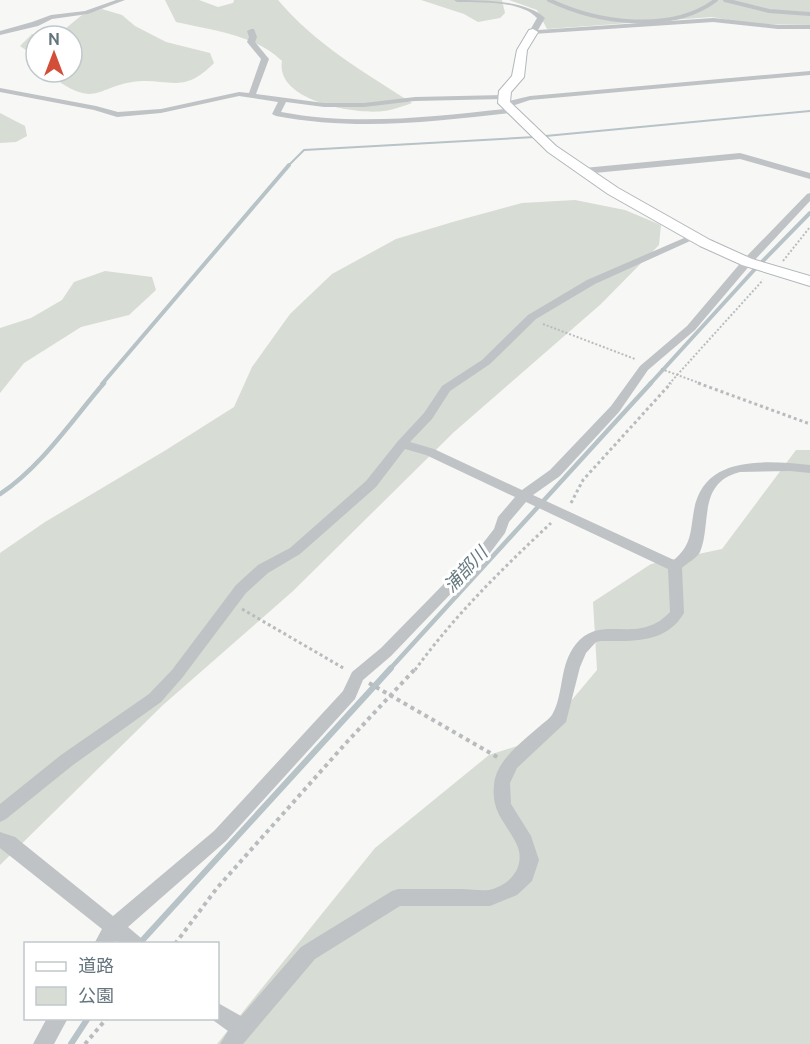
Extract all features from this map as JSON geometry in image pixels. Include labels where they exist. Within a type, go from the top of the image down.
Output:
[{"type":"street","points":[[0,33],[35,24],[51,17],[86,13],[122,0]]},
{"type":"street","points":[[457,0],[513,2]]},
{"type":"street","points":[[504,0],[532,8],[541,18],[522,50],[518,77],[505,91],[508,106],[552,149],[584,171],[694,237],[747,262],[810,281]]},
{"type":"street","points":[[533,32],[713,20],[778,27],[810,27]]},
{"type":"street","points":[[252,31],[254,37],[251,42],[265,59],[259,70],[252,95]]},
{"type":"street","points":[[282,102],[276,114],[319,123],[413,121],[508,106],[530,98],[810,73]]},
{"type":"street","points":[[0,90],[96,108],[117,115],[161,111],[239,94],[282,102],[364,105],[415,99],[508,106]]},
{"type":"street","points":[[584,171],[740,156],[810,176]]},
{"type":"street","points":[[108,936],[219,836],[349,695],[357,676],[386,652],[485,550],[500,530],[503,520],[518,505],[523,495],[555,473],[615,409],[648,364],[691,328],[747,262],[810,196]]},
{"type":"street","points":[[0,814],[67,759],[155,698],[177,674],[241,589],[263,569],[295,551],[371,484],[402,444],[428,416],[446,389],[486,362],[530,320],[591,282],[694,237]]},
{"type":"street","points":[[402,444],[430,452],[675,566]]},
{"type":"street","points":[[675,566],[693,551],[702,501],[716,479],[728,471],[740,468],[790,466],[810,469]]},
{"type":"street","points":[[219,1014],[236,1036],[308,953],[398,897],[490,898],[511,889],[526,874],[530,860],[525,842],[502,805],[502,783],[510,765],[560,717],[572,667],[580,650],[591,638],[601,635],[642,635],[656,631],[677,613],[675,566]]},
{"type":"street","points":[[0,840],[9,843],[108,936],[128,942]]},
{"type":"street","points":[[43,1044],[57,1020]]},
{"type":"lane","points":[[549,0],[560,7],[589,15],[650,20],[696,13],[713,5],[716,0]]},
{"type":"lane","points":[[725,0],[769,10],[810,14]]},
{"type":"path","points":[[177,942],[224,879],[346,743],[413,673],[444,630],[521,551],[563,514],[575,498],[583,480],[754,289],[777,271],[796,242],[810,227]]},
{"type":"path","points":[[530,320],[810,424]]},
{"type":"path","points":[[85,1044],[105,1020]]},
{"type":"green space","points":[[165,0],[199,0],[218,7],[233,3],[234,0],[278,0],[292,16],[324,44],[412,103],[398,108],[371,112],[320,102],[291,86],[283,75],[282,61],[271,52],[246,39],[176,22]]},
{"type":"green space","points":[[421,0],[502,0],[505,13],[500,18],[478,22],[464,14]]},
{"type":"green space","points":[[509,0],[810,0],[810,25],[749,24],[712,17],[547,29],[537,10]]},
{"type":"green space","points":[[102,9],[122,15],[135,26],[166,42],[210,53],[214,63],[203,73],[183,82],[132,82],[90,94],[73,90],[63,84],[84,84],[84,24],[71,24],[82,15]]},
{"type":"green space","points":[[0,113],[25,126],[27,136],[16,142],[0,143]]},
{"type":"green space","points":[[575,200],[625,210],[661,225],[659,245],[601,304],[454,432],[293,591],[163,705],[0,865],[0,553],[45,522],[234,407],[252,367],[290,314],[332,274],[396,239],[522,203]]},
{"type":"green space","points":[[105,271],[152,277],[156,290],[129,315],[81,327],[24,363],[0,393],[0,328],[31,318],[62,300],[74,282]]},
{"type":"green space","points":[[796,450],[810,450],[810,1044],[217,1044],[375,848],[489,755],[539,739],[597,670],[593,602],[651,564],[722,549]]},
{"type":"waterway","points":[[289,165],[304,150],[535,137],[810,111]]},
{"type":"waterway","points":[[102,384],[289,165]]},
{"type":"waterway","name":"浦部川","points":[[650,384],[755,269],[810,213]]},
{"type":"waterway","points":[[0,494],[42,457],[104,383]]},
{"type":"waterway","name":"浦部川","points":[[389,670],[651,383]]},
{"type":"waterway","name":"浦部川","points":[[141,942],[391,668]]},
{"type":"waterway","name":"浦部川","points":[[71,1044],[87,1020]]}]
